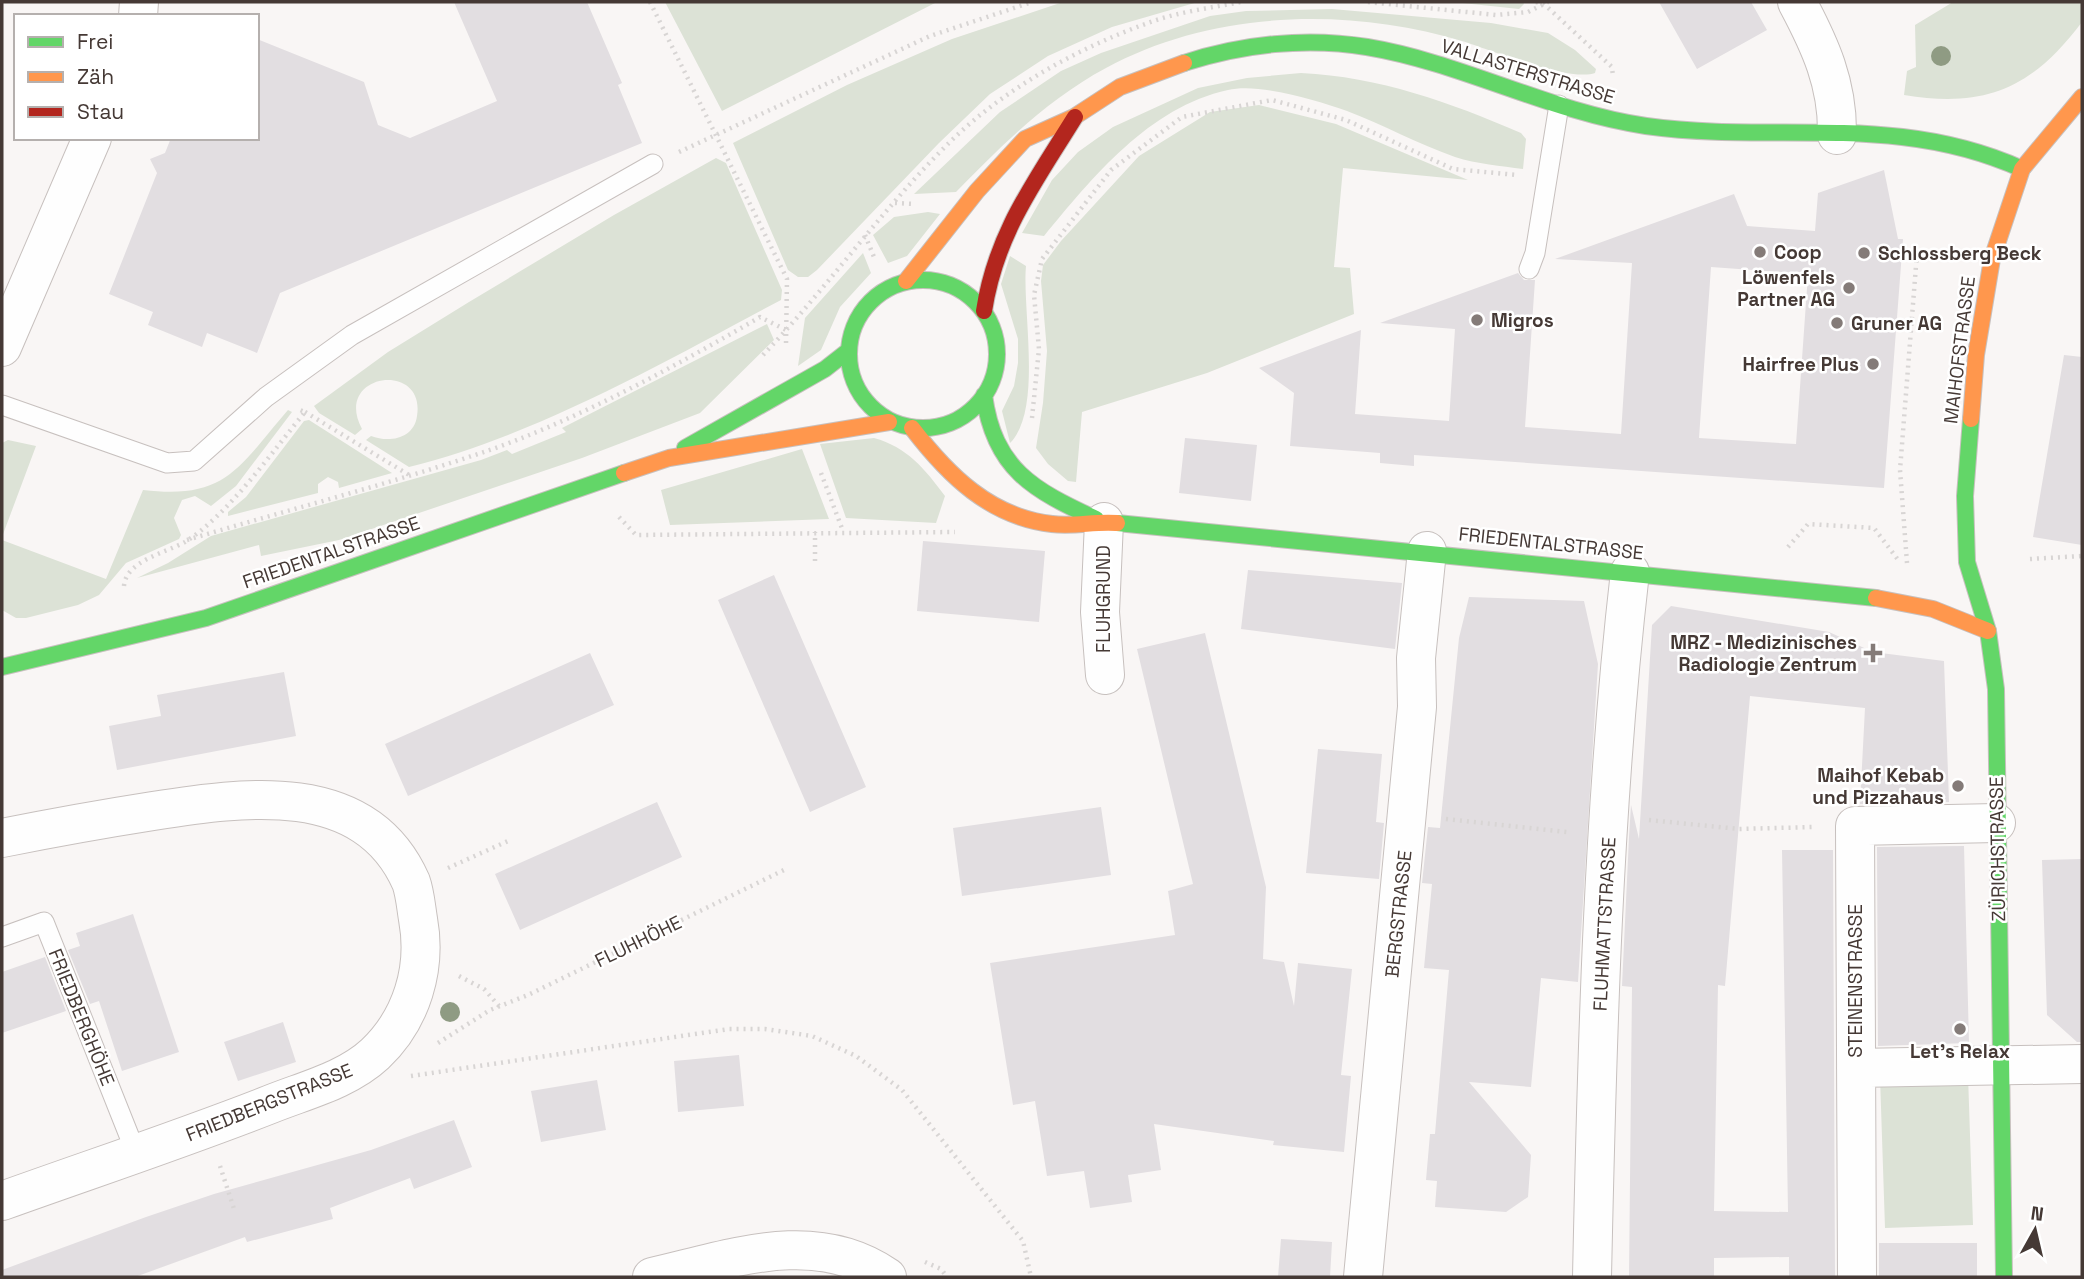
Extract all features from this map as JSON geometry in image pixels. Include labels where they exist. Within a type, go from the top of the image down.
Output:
[{"type":"main road","name":"VALLASTERSTRASSE","points":[[906,281],[972,195],[1028,137],[1075,117],[1116,89],[1189,59],[1276,45],[1335,44],[1397,52],[1467,72],[1559,105],[1647,126],[1717,132],[1892,136],[1957,145],[2022,169]]},
{"type":"main road","name":"MAIHOFSTRASSE","points":[[1988,631],[1967,562],[1965,496],[1974,369],[1990,275],[2022,169],[2082,97]]},
{"type":"main road","name":"VALLASTERSTRASSE","points":[[984,311],[988,272],[1001,235],[1075,117]]},
{"type":"main road","points":[[928,280],[961,290],[984,311],[996,344],[996,364],[984,395],[967,414],[950,424],[912,428],[889,422],[866,403],[856,387],[848,351],[852,331],[860,314],[872,300],[906,281],[928,280]]},
{"type":"main road","name":"FRIEDENTALSTRASSE","points":[[669,457],[825,369],[848,351]]},
{"type":"main road","name":"FRIEDENTALSTRASSE","points":[[984,395],[986,424],[993,445],[1008,464],[1045,494],[1104,522]]},
{"type":"main road","name":"FRIEDENTALSTRASSE","points":[[2,667],[70,653],[206,618],[669,457],[889,422]]},
{"type":"main road","name":"FRIEDENTALSTRASSE","points":[[912,428],[947,473],[992,505],[1014,515],[1051,525],[1104,522],[1427,551],[1904,602],[1956,615],[1988,631]]},
{"type":"main road","name":"ZÜRICHSTRASSE","points":[[1988,631],[1996,689],[1999,1067],[2004,1277]]},
{"type":"street","points":[[1797,2],[1823,50],[1837,111],[1837,135]]},
{"type":"street","points":[[2,347],[91,140]]},
{"type":"street","name":"FLUHGRUND","points":[[1104,522],[1100,612],[1105,676]]},
{"type":"street","name":"BERGSTRASSE","points":[[1363,1277],[1417,707],[1416,659],[1427,551]]},
{"type":"street","name":"FLUHMATTSTRASSE","points":[[1592,1277],[1596,1094],[1610,802],[1646,574]]},
{"type":"street","name":"FRIEDBERGSTRASSE","points":[[2,838],[230,799],[308,801],[355,819],[386,846],[411,883],[422,939],[421,967],[400,1023],[376,1053],[351,1072],[2,1201]]},
{"type":"street","points":[[1855,826],[1996,823]]},
{"type":"street","name":"STEINENSTRASSE","points":[[1855,826],[1857,1277]]},
{"type":"street","points":[[1856,1068],[2082,1064]]},
{"type":"street","points":[[652,1277],[777,1248],[829,1253],[868,1264],[887,1277]]},
{"type":"lane","points":[[1529,269],[1535,253],[1559,105]]},
{"type":"lane","points":[[2,405],[167,463],[194,461],[266,397],[352,335],[653,164]]},
{"type":"lane","name":"FRIEDBERGHÖHE","points":[[2,937],[44,922],[136,1153]]},
{"type":"path","points":[[650,2],[718,134],[787,279],[786,330]]},
{"type":"path","points":[[653,164],[930,36],[1032,2]]},
{"type":"path","points":[[1368,2],[1496,15],[1516,15],[1546,3]]},
{"type":"path","points":[[1536,2],[1546,3],[1612,67]]},
{"type":"path","points":[[1030,428],[1036,395],[1039,349],[1034,295],[1042,259],[1111,170],[1182,117],[1272,100],[1346,120],[1453,169],[1522,176]]},
{"type":"path","points":[[786,330],[916,178]]},
{"type":"path","points":[[1906,571],[1900,470],[1917,253]]},
{"type":"path","points":[[124,586],[130,568],[187,540],[479,454],[541,430],[693,356],[760,317],[786,330]]},
{"type":"path","points":[[266,397],[305,412],[409,475]]},
{"type":"path","points":[[187,540],[233,499],[305,412]]},
{"type":"path","points":[[820,471],[843,531]]},
{"type":"path","points":[[614,512],[635,536],[938,530],[965,533]]},
{"type":"path","points":[[815,532],[815,561]]},
{"type":"path","points":[[2030,559],[2082,556]]},
{"type":"path","points":[[1610,802],[1641,819],[1739,829],[1855,826]]},
{"type":"path","points":[[1485,823],[1526,827]]},
{"type":"path","points":[[442,870],[508,841]]},
{"type":"path","name":"FLUHHÖHE","points":[[429,1048],[490,1010],[784,870]]},
{"type":"path","points":[[456,975],[484,989],[499,1006]]},
{"type":"path","points":[[403,1073],[415,1077],[729,1029],[765,1028],[812,1036],[856,1056],[902,1090],[1023,1241],[1031,1277]]},
{"type":"path","points":[[225,1182],[235,1212]]},
{"type":"shaded area","points":[[665,2],[937,2],[722,111]]},
{"type":"shaded area","points":[[1063,2],[1198,2],[1112,27],[1048,56],[990,94],[817,270],[808,277],[798,277],[788,270],[733,143],[847,85],[952,39]]},
{"type":"shaded area","points":[[1453,2],[1523,2],[1524,4],[1519,9]]},
{"type":"shaded area","points":[[1953,2],[2082,2],[2082,22],[2045,63],[2006,88],[1960,99],[1904,95],[1907,71],[1916,67],[1915,25]]},
{"type":"shaded area","points":[[1332,9],[1491,23],[1548,33],[1575,50],[1596,69],[1595,73],[1583,75],[1568,73],[1530,64],[1462,41],[1373,23],[1327,19],[1235,25],[1190,35],[1147,49],[1106,68],[1045,108],[1008,140],[956,192],[914,194],[1000,112],[1061,71],[1101,53],[1210,16],[1246,11]]},
{"type":"shaded area","points":[[1301,73],[1359,80],[1414,93],[1521,133],[1526,139],[1523,169],[1455,157],[1347,111],[1304,98],[1241,88],[1199,99],[1148,128],[1102,169],[1044,236],[1022,233],[1052,180],[1078,152],[1113,127],[1198,88],[1247,78]]},
{"type":"shaded area","points":[[1259,105],[1336,124],[1468,180],[1343,168],[1334,267],[1350,268],[1354,314],[1207,373],[1082,412],[1076,482],[1068,481],[1048,464],[1036,448],[1047,351],[1041,281],[1043,265],[1061,241],[1139,156],[1210,112]]},
{"type":"shaded area","points":[[716,158],[726,163],[782,290],[781,300],[600,395],[505,436],[409,467],[366,440],[371,436],[393,439],[411,430],[417,416],[416,398],[408,387],[396,381],[382,380],[359,395],[356,410],[362,429],[355,435],[319,413],[314,406],[388,352],[469,302],[614,215]]},
{"type":"shaded area","points":[[928,212],[940,214],[907,256],[888,263],[873,235],[894,217]]},
{"type":"shaded area","points":[[863,253],[871,273],[840,307],[821,350],[798,366],[805,318]]},
{"type":"shaded area","points":[[1010,256],[1026,266],[1029,384],[1020,428],[1010,443],[1002,411],[1014,386],[1018,339],[1001,284]]},
{"type":"shaded area","points":[[767,324],[774,340],[700,413],[582,458],[339,540],[261,556],[259,545],[137,578],[168,563],[211,536],[481,460],[507,450],[512,454],[566,432],[562,428]]},
{"type":"shaded area","points":[[288,410],[292,412],[236,486],[211,506],[195,496],[182,500],[174,518],[181,535],[179,539],[126,563],[99,595],[78,605],[26,618],[16,618],[2,610],[2,540],[106,579],[143,490],[194,490],[228,476]]},
{"type":"shaded area","points":[[309,420],[392,473],[339,488],[338,482],[328,477],[318,484],[318,493],[228,516],[228,512],[246,497],[304,421]]},
{"type":"shaded area","points":[[874,438],[906,453],[945,496],[936,523],[846,518],[820,444]]},
{"type":"shaded area","points":[[8,440],[36,446],[2,537],[2,443]]},
{"type":"shaded area","points":[[802,449],[829,519],[670,525],[661,490]]},
{"type":"shaded area","points":[[1968,1075],[1973,1225],[1885,1228],[1880,1077]]},
{"type":"building","points":[[454,2],[587,2],[622,83],[618,85],[642,143],[280,293],[257,353],[207,333],[202,347],[148,325],[153,312],[109,294],[157,173],[150,159],[165,153],[170,140],[259,140],[259,40],[364,82],[378,125],[410,138],[497,101]]},
{"type":"building","points":[[1659,2],[1751,2],[1767,30],[1697,69]]},
{"type":"building","points":[[1884,170],[1898,239],[1903,239],[1884,488],[1414,455],[1414,466],[1380,463],[1380,453],[1290,446],[1294,393],[1259,368],[1361,330],[1355,414],[1449,421],[1455,329],[1380,323],[1518,273],[1524,280],[1535,280],[1525,427],[1621,434],[1632,263],[1555,259],[1734,194],[1747,226],[1815,231],[1818,193]],"holes":[[[1711,267],[1808,274],[1796,444],[1699,438]]]},
{"type":"building","points":[[2064,355],[2082,357],[2082,545],[2033,537]]},
{"type":"building","points":[[1185,438],[1257,445],[1251,501],[1179,493]]},
{"type":"building","points":[[923,541],[1045,551],[1039,622],[917,611]]},
{"type":"building","points":[[1248,570],[1402,583],[1395,649],[1241,629]]},
{"type":"building","points":[[774,575],[866,787],[810,812],[718,600]]},
{"type":"building","points":[[1469,597],[1584,601],[1598,664],[1578,982],[1541,978],[1531,1087],[1469,1082],[1531,1155],[1528,1197],[1506,1212],[1435,1207],[1437,1181],[1426,1180],[1430,1134],[1435,1134],[1449,970],[1424,968],[1432,884],[1422,883],[1428,827],[1440,828],[1459,638]]},
{"type":"building","points":[[1671,606],[1829,632],[1873,652],[1944,661],[1949,802],[1860,804],[1865,708],[1750,696],[1725,986],[1718,985],[1714,1211],[1788,1212],[1782,850],[1833,850],[1835,1277],[1789,1277],[1789,1257],[1714,1258],[1714,1277],[1629,1277],[1632,987],[1622,986],[1631,805],[1639,839],[1652,625]]},
{"type":"building","points":[[1205,633],[1266,887],[1263,959],[1284,962],[1294,1006],[1298,963],[1352,969],[1341,1075],[1351,1076],[1344,1152],[1273,1145],[1274,1141],[1154,1124],[1161,1170],[1128,1175],[1132,1202],[1090,1208],[1084,1171],[1047,1176],[1035,1101],[1013,1105],[990,963],[1175,935],[1168,891],[1193,884],[1137,649]]},
{"type":"building","points":[[590,653],[614,705],[408,796],[385,744]]},
{"type":"building","points":[[284,672],[296,736],[117,770],[109,726],[161,716],[157,695]]},
{"type":"building","points":[[1318,749],[1382,754],[1376,822],[1384,823],[1379,879],[1306,873]]},
{"type":"building","points":[[657,802],[682,857],[520,930],[495,874]]},
{"type":"building","points":[[1101,807],[1111,875],[962,896],[953,828]]},
{"type":"building","points":[[1964,846],[1969,1043],[1878,1046],[1877,847]]},
{"type":"building","points":[[2082,859],[2082,1042],[2077,1042],[2047,1015],[2042,860]]},
{"type":"building","points":[[133,914],[179,1052],[122,1071],[99,1001],[90,1004],[68,950],[80,946],[76,933]]},
{"type":"building","points":[[45,957],[66,1011],[2,1033],[2,972]]},
{"type":"building","points":[[283,1022],[296,1062],[238,1081],[224,1042]]},
{"type":"building","points":[[739,1055],[744,1106],[678,1112],[674,1061]]},
{"type":"building","points":[[597,1080],[606,1130],[541,1142],[531,1091]]},
{"type":"building","points":[[454,1120],[472,1167],[414,1189],[410,1178],[330,1208],[333,1219],[247,1242],[245,1237],[135,1277],[2,1277],[2,1270],[146,1217],[214,1194],[371,1150]]},
{"type":"building","points":[[1281,1239],[1332,1242],[1330,1277],[1278,1277]]},
{"type":"building","points":[[1879,1243],[1977,1243],[1977,1277],[1879,1277]]},
{"type":"traffic: fast","points":[[1184,63],[1228,51],[1274,44],[1344,44],[1403,54],[1575,110],[1646,126],[1695,131],[1882,135],[1928,141],[1975,152],[2022,169]]},
{"type":"traffic: fast","points":[[923,280],[951,286],[964,292],[975,302],[985,313],[991,326],[997,354],[991,382],[985,395],[975,406],[964,416],[951,422],[923,428],[895,422],[882,416],[871,406],[861,395],[855,382],[849,354],[855,326],[861,313],[871,302],[882,292],[895,286],[923,280]]},
{"type":"traffic: fast","points":[[685,448],[825,369],[848,351]]},
{"type":"traffic: fast","points":[[984,395],[997,442],[1020,474],[1053,498],[1096,519]]},
{"type":"traffic: fast","points":[[1971,419],[1965,496],[1967,562],[1988,631],[1996,689],[2004,1277]]},
{"type":"traffic: fast","points":[[2,667],[206,618],[624,473]]},
{"type":"traffic: fast","points":[[1117,523],[1876,598]]},
{"type":"traffic: slow","points":[[906,281],[977,191],[1025,139],[1074,117],[1120,87],[1184,63]]},
{"type":"traffic: slow","points":[[1971,419],[1976,355],[1992,259],[2022,169],[2082,97]]},
{"type":"traffic: slow","points":[[624,473],[669,458],[889,422]]},
{"type":"traffic: slow","points":[[912,428],[956,477],[972,491],[1009,513],[1052,524],[1117,523]]},
{"type":"traffic: slow","points":[[1876,598],[1933,609],[1988,631]]},
{"type":"traffic: jam","points":[[984,311],[990,283],[1008,232],[1032,186],[1075,117]]},
{"type":"place","name":"Coop","points":[[1760,252]]},
{"type":"place","name":"Schlossberg Beck","points":[[1864,253]]},
{"type":"place","name":"Löwenfels Partner AG","points":[[1849,288]]},
{"type":"place","name":"Migros","points":[[1477,320]]},
{"type":"place","name":"Gruner AG","points":[[1837,323]]},
{"type":"place","name":"Hairfree Plus","points":[[1873,364]]},
{"type":"place","name":"MRZ - Medizinisches Radiologie Zentrum","points":[[1873,653]]},
{"type":"place","name":"Maihof Kebab und Pizzahaus","points":[[1958,786]]},
{"type":"place","name":"Let's Relax","points":[[1960,1029]]}]
